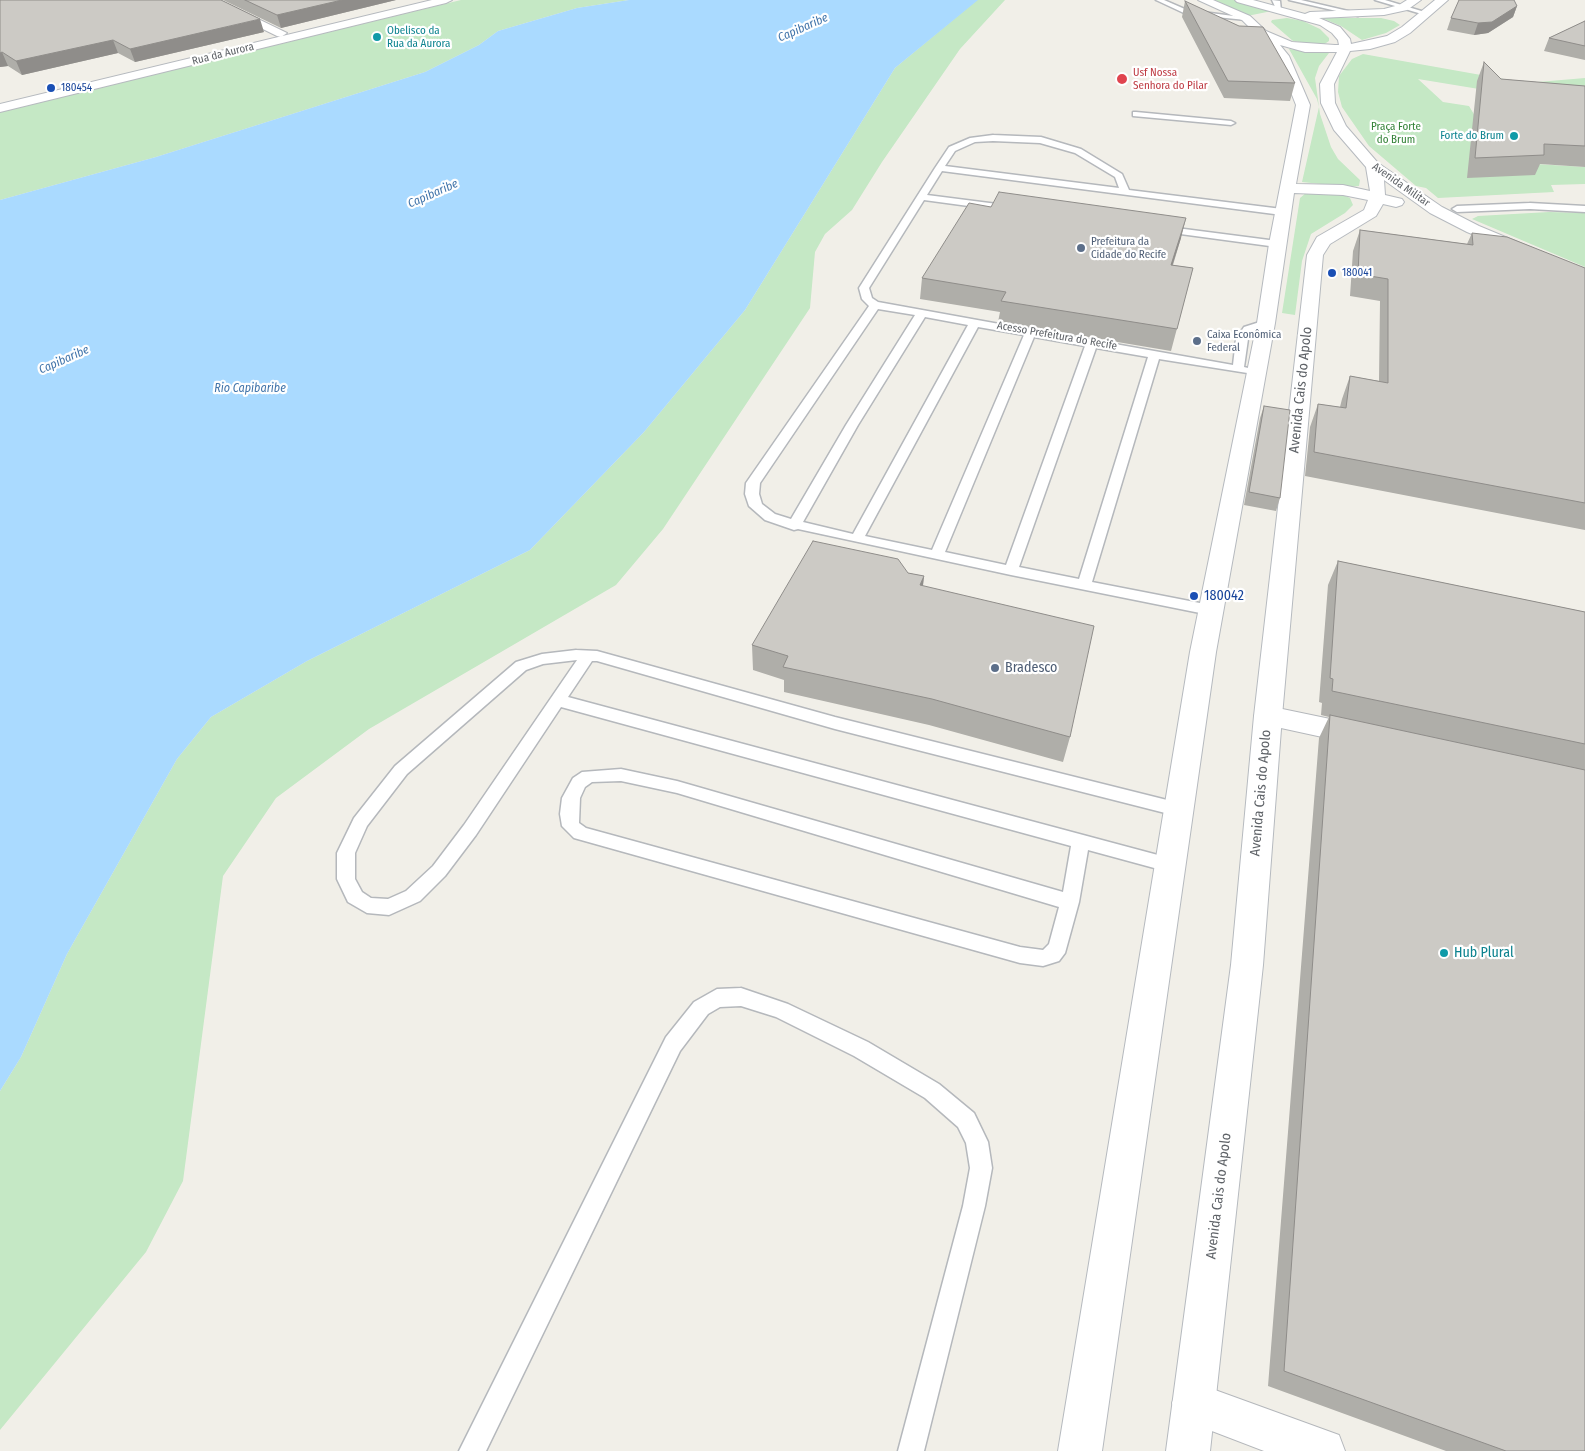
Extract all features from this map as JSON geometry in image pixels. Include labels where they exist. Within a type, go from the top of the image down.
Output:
[{"type":"main road","points":[[210,0],[281,33]]},
{"type":"main road","name":"Rua da Aurora","points":[[0,102],[420,0]]},
{"type":"main road","name":"Rua da Aurora","points":[[0,108],[446,0]]},
{"type":"main road","points":[[1080,1451],[1177,809],[1247,371],[1266,323],[1276,244],[1286,201],[1303,105],[1283,56],[1263,34],[1249,20],[1204,0]]},
{"type":"main road","points":[[1241,0],[1279,3],[1336,30],[1344,39],[1346,48]]},
{"type":"main road","points":[[1249,20],[1264,17],[1403,8],[1415,0]]},
{"type":"main road","points":[[1263,34],[1289,45],[1305,48],[1346,48],[1391,39],[1406,30],[1442,0]]},
{"type":"main road","name":"Avenida Militar","points":[[1346,48],[1327,84],[1328,104],[1338,127],[1373,166],[1436,210],[1473,229]]},
{"type":"main road","points":[[1373,166],[1379,197]]},
{"type":"main road","name":"Avenida Militar","points":[[1286,201],[1323,188],[1379,197],[1473,229],[1585,276]]},
{"type":"main road","name":"Avenida Cais do Apolo","points":[[1188,1451],[1247,965],[1268,716],[1315,255],[1323,241],[1370,213],[1376,207],[1379,197]]},
{"type":"main road","points":[[1268,716],[1383,741]]},
{"type":"main road","points":[[1194,1403],[1323,1451]]},
{"type":"lane","points":[[1159,0],[1186,12],[1249,20]]},
{"type":"lane","points":[[1292,0],[1302,4],[1361,12]]},
{"type":"lane","points":[[1326,0],[1361,12]]},
{"type":"lane","points":[[1378,0],[1425,13]]},
{"type":"lane","points":[[1136,114],[1231,123]]},
{"type":"lane","points":[[1126,192],[1119,176],[1099,163],[1078,151],[1041,140],[993,138],[973,140],[952,149],[864,288],[871,302],[753,483],[752,494],[756,506],[770,517],[794,526],[1210,610]]},
{"type":"lane","points":[[939,168],[1126,192],[1286,201]]},
{"type":"lane","points":[[921,197],[1020,210]]},
{"type":"lane","points":[[1458,209],[1530,206],[1585,209]]},
{"type":"lane","points":[[1148,227],[1276,244]]},
{"type":"lane","name":"Acesso Prefeitura do Recife","points":[[871,302],[922,313],[1247,371]]},
{"type":"lane","points":[[794,526],[852,425],[922,313]]},
{"type":"lane","points":[[857,540],[975,322]]},
{"type":"lane","points":[[936,556],[1031,331]]},
{"type":"lane","points":[[1011,571],[1092,342]]},
{"type":"lane","points":[[1084,585],[1155,354]]},
{"type":"lane","points":[[588,655],[470,830],[426,884],[413,896],[389,907],[368,905],[355,897],[346,879],[346,853],[360,823],[378,798],[401,770],[499,682],[521,666],[542,659],[588,655],[597,656],[834,723],[1177,809]]},
{"type":"lane","points":[[556,700],[1169,865]]},
{"type":"lane","points":[[1070,902],[677,787],[620,774],[588,776],[579,783],[571,798],[569,814],[571,826],[580,833],[1020,955],[1043,958],[1052,955],[1058,947],[1070,902],[1082,842]]},
{"type":"lane","points":[[472,1451],[673,1044],[702,1008],[717,998],[741,996],[780,1010],[829,1034],[932,1091],[966,1120],[977,1142],[981,1168],[974,1206],[911,1451]]},
{"type":"green space","points":[[461,0],[629,0],[577,8],[498,31],[479,45],[425,72],[156,157],[0,200],[0,112]]},
{"type":"green space","points":[[977,0],[1005,0],[960,49],[882,162],[852,210],[825,234],[815,252],[810,308],[663,529],[616,585],[369,729],[276,798],[223,876],[183,1181],[146,1252],[0,1430],[0,1091],[21,1057],[67,954],[177,759],[211,717],[307,661],[530,550],[644,432],[745,310],[895,68]]},
{"type":"green space","points":[[1213,0],[1234,0],[1272,11],[1247,16]]},
{"type":"green space","points":[[1287,18],[1303,21],[1320,29],[1329,38],[1329,41],[1323,45],[1293,41],[1271,22],[1272,20]]},
{"type":"green space","points":[[1322,18],[1381,18],[1394,21],[1400,25],[1386,33],[1362,40],[1341,26]]},
{"type":"green space","points":[[1289,49],[1329,53],[1319,66],[1315,78],[1320,114],[1331,147],[1338,159],[1360,180],[1359,186],[1350,187],[1302,182],[1319,107],[1317,99]]},
{"type":"green space","name":"Praça Forte do Brum","points":[[1363,54],[1526,83],[1585,78],[1585,97],[1485,90],[1418,79],[1443,102],[1469,106],[1496,151],[1535,164],[1585,167],[1585,184],[1551,185],[1554,192],[1438,198],[1426,188],[1416,186],[1369,146],[1342,107],[1338,92],[1339,76],[1352,59]]},
{"type":"green space","points":[[1306,193],[1343,195],[1350,198],[1353,205],[1345,213],[1311,234],[1302,261],[1295,315],[1282,313],[1300,198]]},
{"type":"green space","points":[[1549,212],[1585,213],[1585,267],[1472,219],[1478,216]]},
{"type":"water","name":"Rio Capibaribe","points":[[629,0],[978,0],[895,68],[745,310],[644,432],[530,550],[307,661],[211,717],[177,759],[67,954],[21,1057],[0,1091],[0,200],[156,157],[425,72],[479,45],[498,31],[577,8]]},
{"type":"building","points":[[0,0],[221,0],[260,19],[130,49],[113,40],[16,61],[2,52],[0,53]]},
{"type":"building","points":[[245,0],[342,0],[277,15]]},
{"type":"building","points":[[1459,0],[1514,0],[1517,6],[1492,22],[1478,23],[1451,18]]},
{"type":"building","points":[[1185,1],[1239,26],[1263,27],[1295,83],[1228,81]]},
{"type":"building","points":[[1585,21],[1585,46],[1549,38]]},
{"type":"building","points":[[1484,62],[1501,79],[1585,86],[1585,146],[1544,144],[1544,155],[1475,158]]},
{"type":"building","points":[[999,192],[1186,218],[1171,265],[1193,268],[1177,329],[1001,301],[1006,292],[922,278],[969,203],[991,207]]},
{"type":"building","points":[[1360,230],[1473,245],[1472,233],[1507,237],[1585,268],[1585,503],[1314,452],[1318,404],[1346,408],[1350,376],[1388,383],[1388,279],[1358,274]]},
{"type":"building","points":[[1264,406],[1290,410],[1280,498],[1249,492]]},
{"type":"building","points":[[813,541],[898,559],[908,573],[924,576],[920,585],[1094,626],[1070,737],[932,699],[783,667],[788,656],[752,645]]},
{"type":"building","points":[[1338,561],[1585,612],[1585,744],[1332,691],[1333,679],[1330,678]]},
{"type":"building","points":[[1330,715],[1585,770],[1585,1451],[1506,1451],[1284,1371]]},
{"type":"place","name":"Obelisco da Rua da Aurora","points":[[377,37]]},
{"type":"place","name":"Usf Nossa Senhora do Pilar","points":[[1122,79]]},
{"type":"place","name":"180454","points":[[51,88]]},
{"type":"place","name":"Forte do Brum","points":[[1514,136]]},
{"type":"place","name":"Prefeitura da Cidade do Recife","points":[[1081,248]]},
{"type":"place","name":"180041","points":[[1332,273]]},
{"type":"place","name":"Caixa Econômica Federal","points":[[1197,341]]},
{"type":"place","name":"180042","points":[[1194,596]]},
{"type":"place","name":"Bradesco","points":[[995,668]]},
{"type":"place","name":"Hub Plural","points":[[1444,953]]},
{"type":"water label","name":"Capibaribe","points":[[803,28]]},
{"type":"water label","name":"Capibaribe","points":[[433,194]]},
{"type":"water label","name":"Capibaribe","points":[[64,360]]}]
